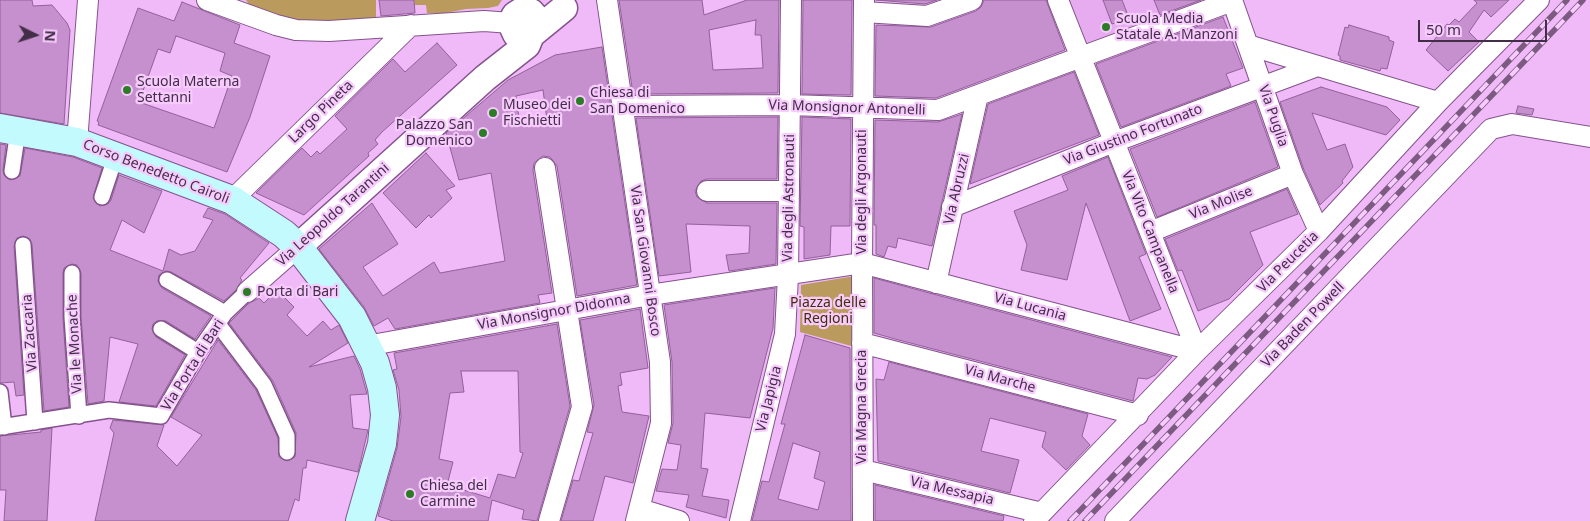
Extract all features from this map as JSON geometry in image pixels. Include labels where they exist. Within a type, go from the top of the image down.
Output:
[{"type":"main road","name":"Corso Benedetto Cairoli","points":[[9,129],[77,142],[232,200],[284,234],[298,247],[352,317],[375,363],[382,388],[385,415],[378,462],[360,521]]},
{"type":"street","points":[[77,142],[88,0]]},
{"type":"street","points":[[207,0],[276,25],[296,30],[329,31],[525,18],[575,4]]},
{"type":"street","name":"Via San Giovanni Bosco","points":[[607,0],[660,362],[661,423],[638,515]]},
{"type":"street","name":"Via degli Astronauti","points":[[788,276],[791,0]]},
{"type":"street","points":[[864,6],[927,8],[972,0]]},
{"type":"street","name":"Via Vito Campanella","points":[[1058,0],[1197,352]]},
{"type":"street","name":"Via Monsignor Antonelli","points":[[622,106],[790,105],[938,110],[1232,0]]},
{"type":"street","name":"Via Puglia","points":[[1232,0],[1293,174],[1319,231]]},
{"type":"street","name":"Via Peucetia","points":[[1038,517],[1197,352],[1319,231],[1438,102],[1539,0]]},
{"type":"street","name":"Via degli Argonauti","points":[[862,263],[864,6]]},
{"type":"street","name":"Via Leopoldo Tarantini","points":[[244,295],[485,78],[525,18]]},
{"type":"street","name":"Largo Pineta","points":[[232,200],[411,25]]},
{"type":"street","points":[[1248,46],[1438,102]]},
{"type":"street","name":"Via Giustino Fortunato","points":[[952,207],[1114,142],[1315,67]]},
{"type":"street","name":"Via Abruzzi","points":[[936,283],[978,95]]},
{"type":"street","name":"Via Baden Powell","points":[[1115,521],[1491,129],[1512,124],[1590,137]]},
{"type":"street","points":[[9,129],[12,171]]},
{"type":"street","points":[[102,197],[116,158]]},
{"type":"street","points":[[545,168],[582,407],[549,521]]},
{"type":"street","name":"Via Molise","points":[[1150,232],[1293,174]]},
{"type":"street","points":[[707,191],[789,191]]},
{"type":"street","name":"Via Zaccaria","points":[[22,245],[26,272],[35,422]]},
{"type":"street","name":"Via Monsignor Didonna","points":[[366,346],[650,295],[788,276],[862,263]]},
{"type":"street","name":"Via Lucania","points":[[862,263],[1197,352]]},
{"type":"street","name":"Via Magna Grecia","points":[[862,263],[863,521]]},
{"type":"street","name":"Via le Monache","points":[[72,273],[72,317],[80,416]]},
{"type":"street","name":"Via Japigia","points":[[740,521],[785,334],[788,276]]},
{"type":"street","points":[[167,280],[222,319],[264,385],[287,436],[287,452]]},
{"type":"street","name":"Via Porta di Bari","points":[[80,416],[109,410],[161,416],[198,352],[222,319],[244,295]]},
{"type":"street","points":[[161,329],[198,352]]},
{"type":"street","name":"Via Marche","points":[[862,343],[1138,415]]},
{"type":"street","points":[[0,392],[2,427],[80,416]]},
{"type":"street","name":"Via Messapia","points":[[863,470],[1038,517]]},
{"type":"street","points":[[638,515],[679,521]]},
{"type":"shaded area","name":"Scuola Media Statale A. Manzoni","points":[[1069,0],[1204,0],[1086,44]]},
{"type":"green space","points":[[246,0],[376,0],[376,18],[301,24],[250,6]]},
{"type":"green space","points":[[414,0],[502,0],[498,6],[488,8],[427,13],[426,5],[415,5]]},
{"type":"green space","name":"Piazza delle Regioni","points":[[855,276],[855,347],[800,332],[801,285]]},
{"type":"building","points":[[0,0],[32,0],[33,6],[52,5],[67,23],[70,30],[64,124],[0,113]]},
{"type":"building","points":[[379,0],[414,0],[415,13],[381,16]]},
{"type":"building","points":[[619,0],[702,0],[704,15],[747,0],[779,0],[778,93],[633,94]],"holes":[[[756,20],[755,35],[761,35],[763,68],[713,70],[709,30]]]},
{"type":"building","points":[[803,0],[852,0],[851,95],[802,94]]},
{"type":"building","points":[[876,0],[937,0],[925,4]]},
{"type":"building","points":[[984,0],[1046,0],[1065,50],[936,98],[875,96],[876,25],[931,27],[976,11],[981,7]]},
{"type":"building","points":[[1103,0],[1122,0],[1129,18],[1112,24]]},
{"type":"building","points":[[1154,0],[1201,0],[1160,15]]},
{"type":"building","points":[[1474,0],[1509,0],[1491,17],[1484,10],[1469,32],[1479,42],[1448,71],[1426,50],[1447,24],[1449,25],[1455,19],[1459,22],[1477,3]]},
{"type":"building","name":"Scuola Materna Settanni","points":[[182,2],[240,25],[234,43],[270,56],[250,117],[227,172],[98,125],[99,122],[97,121],[138,8],[174,21]],"holes":[[[176,36],[225,53],[220,71],[232,76],[214,128],[139,102],[158,49],[170,53]]]},
{"type":"building","points":[[1223,17],[1243,68],[1226,74],[1231,86],[1121,127],[1096,64]]},
{"type":"building","points":[[1349,25],[1389,37],[1389,40],[1394,42],[1387,69],[1381,68],[1380,71],[1340,60],[1338,55],[1345,27],[1348,28]]},
{"type":"building","points":[[437,43],[457,65],[382,132],[375,140],[378,144],[368,153],[369,156],[304,215],[256,193],[302,148],[311,157],[317,151],[320,154],[347,129],[335,116],[393,59],[405,72]]},
{"type":"building","points":[[602,47],[637,285],[577,296],[557,166],[550,157],[543,156],[534,163],[533,170],[552,293],[538,295],[540,303],[395,329],[388,318],[374,326],[364,307],[319,249],[372,203],[398,244],[363,267],[383,296],[434,262],[440,273],[505,261],[491,173],[459,180],[446,133],[508,80],[555,55]],"holes":[[[543,90],[547,120],[520,125],[516,96]]]},
{"type":"building","points":[[1074,72],[1099,135],[970,184],[988,104]]},
{"type":"building","points":[[1321,87],[1387,107],[1400,120],[1386,135],[1312,113],[1327,150],[1345,144],[1353,167],[1342,181],[1343,183],[1320,205],[1304,170],[1280,102]]},
{"type":"building","points":[[1255,102],[1278,167],[1157,217],[1130,149]]},
{"type":"building","points":[[1518,106],[1534,109],[1532,115],[1516,113]]},
{"type":"building","points":[[962,114],[932,246],[898,238],[896,248],[888,246],[884,257],[876,254],[876,225],[874,225],[875,120],[938,122]]},
{"type":"building","points":[[778,117],[777,179],[707,179],[701,181],[695,191],[697,197],[707,203],[777,203],[776,264],[729,271],[726,255],[749,253],[750,226],[686,224],[691,272],[659,276],[636,118]]},
{"type":"building","points":[[802,117],[851,119],[850,226],[831,226],[830,255],[804,259],[804,227],[800,226]]},
{"type":"building","points":[[0,144],[6,145],[3,170],[4,175],[10,180],[20,176],[25,148],[73,157],[102,168],[93,198],[100,206],[108,204],[111,200],[119,175],[162,191],[144,233],[122,220],[110,250],[163,271],[169,249],[181,255],[195,251],[213,220],[203,217],[208,208],[225,214],[269,243],[240,278],[242,280],[236,290],[224,301],[171,272],[166,271],[159,275],[158,281],[162,288],[211,316],[195,339],[166,321],[157,321],[153,324],[152,329],[156,337],[185,355],[156,406],[119,402],[138,344],[110,337],[104,401],[88,404],[81,317],[81,273],[77,265],[72,264],[64,268],[63,273],[63,318],[69,407],[44,411],[32,244],[30,239],[23,236],[17,238],[14,246],[24,395],[16,396],[14,382],[0,383]]},
{"type":"building","points":[[426,153],[455,186],[446,190],[452,198],[431,218],[429,215],[416,228],[383,193]]},
{"type":"building","points":[[1108,157],[1146,254],[1139,257],[1161,309],[1130,321],[1086,203],[1067,280],[1021,270],[1027,245],[1014,211],[1068,190],[1062,176]]},
{"type":"building","points":[[1287,189],[1298,214],[1250,232],[1263,265],[1229,299],[1198,311],[1182,270],[1178,271],[1165,239]]},
{"type":"building","points":[[874,278],[1172,357],[1155,375],[1147,379],[1138,378],[1133,401],[895,339],[874,333]]},
{"type":"building","points":[[775,288],[773,328],[750,418],[705,413],[701,468],[708,469],[702,496],[729,500],[726,518],[686,507],[689,495],[656,491],[662,469],[677,470],[681,445],[668,443],[673,423],[672,362],[664,305]]},
{"type":"building","points":[[277,290],[294,307],[287,315],[307,336],[323,321],[331,330],[339,325],[348,343],[309,367],[354,356],[360,369],[367,394],[350,395],[353,428],[368,430],[358,472],[307,460],[306,468],[303,468],[299,501],[295,499],[288,521],[95,521],[114,433],[110,428],[113,420],[164,425],[157,446],[177,466],[202,435],[171,417],[218,340],[256,390],[278,438],[279,457],[287,461],[295,457],[296,433],[273,381],[229,323],[248,304],[259,298],[264,303]]},
{"type":"building","points":[[640,309],[648,368],[620,373],[622,385],[618,386],[622,412],[649,416],[633,483],[605,476],[593,521],[561,521],[573,480],[579,481],[593,433],[587,432],[594,405],[580,320]]},
{"type":"building","points":[[557,324],[570,406],[537,521],[522,519],[524,510],[492,500],[488,521],[393,521],[378,516],[397,448],[401,417],[399,390],[393,370],[397,369],[394,353]],"holes":[[[461,371],[518,371],[520,452],[523,453],[515,478],[498,474],[490,498],[447,485],[453,462],[439,459],[450,393],[464,392]]]},
{"type":"building","points":[[805,335],[850,348],[851,521],[752,521],[762,481],[769,482],[785,424],[781,424]],"holes":[[[793,443],[820,452],[814,478],[825,482],[818,510],[778,499]]]},
{"type":"building","points":[[889,362],[1088,414],[1082,436],[1090,445],[1066,470],[1042,447],[1046,432],[990,418],[981,451],[1019,460],[1010,493],[878,461],[876,379],[884,380]]},
{"type":"building","points":[[52,428],[47,521],[4,521],[6,490],[0,490],[0,436],[41,432],[41,430]]},
{"type":"building","points":[[875,485],[1004,516],[1003,521],[875,521]]},
{"type":"railway","points":[[1070,521],[1567,0]]},
{"type":"railway","points":[[1085,521],[1583,0]]},
{"type":"place","name":"Scuola Media Statale A. Manzoni","points":[[1106,27]]},
{"type":"place","name":"Scuola Materna Settanni","points":[[127,90]]},
{"type":"place","name":"Chiesa di San Domenico","points":[[580,101]]},
{"type":"place","name":"Museo dei Fischietti","points":[[493,113]]},
{"type":"place","name":"Palazzo San Domenico","points":[[483,133]]},
{"type":"place","name":"Porta di Bari","points":[[247,292]]},
{"type":"place","name":"Chiesa del Carmine","points":[[410,494]]}]
